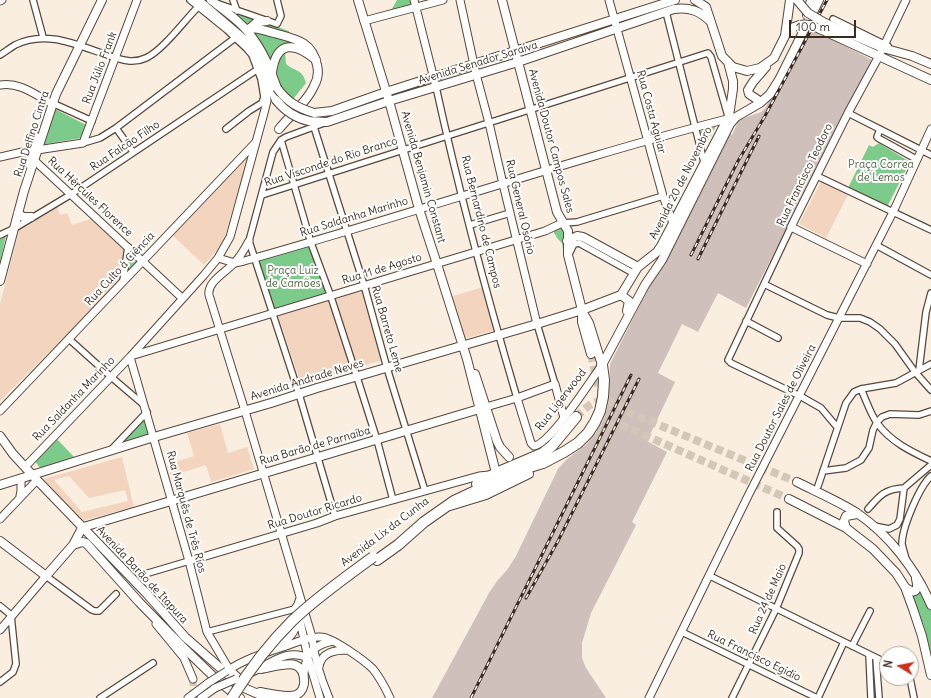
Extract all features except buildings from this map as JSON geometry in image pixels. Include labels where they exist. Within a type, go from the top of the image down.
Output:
[{"type":"highway","name":"Avenida Lix da Cunha","points":[[408,533],[448,507],[454,501],[520,470],[544,462],[564,452],[581,440],[595,422],[600,411],[604,380],[602,365]]},
{"type":"highway","name":"Avenida Lix da Cunha","points":[[239,698],[253,675],[289,632],[316,607],[396,543],[446,500],[494,474],[543,453],[552,446],[576,417]]},
{"type":"highway","name":"Avenida Lix da Cunha","points":[[232,698],[261,656],[292,622],[326,592],[375,559]]},
{"type":"main road","name":"Rua Delfino Cintra","points":[[1,276],[24,191],[34,161],[34,150],[51,102],[102,0]]},
{"type":"main road","name":"Avenida Benjamin Constant","points":[[358,0],[389,101],[419,209],[482,408],[494,474]]},
{"type":"main road","name":"Avenida Doutor Campos Sales","points":[[502,0],[557,212],[568,232],[568,255],[582,310],[589,323],[602,365]]},
{"type":"main road","name":"Avenida Senador Saraiva","points":[[269,76],[284,97],[295,106],[314,112],[332,111],[386,92],[675,0]]},
{"type":"main road","points":[[695,0],[706,7],[722,56],[733,67],[747,71],[760,68],[774,58]]},
{"type":"main road","points":[[785,36],[790,0]]},
{"type":"main road","points":[[797,0],[822,26]]},
{"type":"main road","points":[[730,117],[758,100],[766,93],[775,79],[807,17],[811,0]]},
{"type":"main road","points":[[730,117],[760,103],[770,94],[818,0]]},
{"type":"main road","points":[[212,1],[248,30],[260,49],[269,76]]},
{"type":"main road","points":[[198,3],[246,41],[269,76]]},
{"type":"main road","name":"Avenida Senador Saraiva","points":[[269,76],[276,100],[288,112],[312,124],[327,122],[618,29],[662,5],[674,9],[689,8],[701,13],[711,22]]},
{"type":"main road","points":[[246,41],[248,30],[257,22],[267,21]]},
{"type":"main road","points":[[758,100],[748,92],[748,88],[774,58],[785,36],[794,27],[801,24],[822,26],[882,50],[931,80]]},
{"type":"main road","points":[[248,30],[290,37],[305,43],[312,50],[316,61],[318,75],[314,87],[279,129]]},
{"type":"main road","points":[[269,76],[274,59],[281,50],[285,48],[291,47],[301,50],[316,61]]},
{"type":"main road","points":[[882,50],[912,56],[931,64]]},
{"type":"main road","points":[[728,62],[733,81],[730,117]]},
{"type":"main road","name":"Avenida 20 de Novembro","points":[[624,323],[644,285],[662,260],[676,224],[704,162],[730,117]]},
{"type":"main road","name":"Avenida 20 de Novembro","points":[[621,295],[634,273],[657,252],[676,224],[727,128],[730,117]]},
{"type":"main road","points":[[24,191],[34,150]]},
{"type":"main road","points":[[18,213],[23,217],[31,217]]},
{"type":"main road","points":[[567,241],[577,236],[583,237],[634,273],[637,284],[644,285]]},
{"type":"main road","points":[[602,365],[624,323],[630,302],[621,295]]},
{"type":"main road","name":"Avenida Andrade Neves","points":[[0,485],[35,477],[154,438],[357,376],[498,336],[582,310],[621,295]]},
{"type":"main road","name":"Avenida Doutor Campos Sales","points":[[582,310],[582,322],[591,354]]},
{"type":"main road","name":"Avenida Benjamin Constant","points":[[482,408],[500,447],[509,457]]},
{"type":"main road","name":"Rua Barão de Parnaíba","points":[[82,528],[317,456],[482,408]]},
{"type":"main road","name":"Avenida Barão de Itapura","points":[[0,436],[13,454],[82,528],[147,594],[185,637],[242,687],[267,698]]},
{"type":"main road","name":"Avenida Barão de Itapura","points":[[0,443],[8,452],[13,454]]},
{"type":"main road","name":"Avenida Lix da Cunha","points":[[448,507],[486,495],[512,484],[529,474]]},
{"type":"main road","points":[[797,482],[835,501],[872,525],[906,560],[925,590],[931,605]]},
{"type":"main road","points":[[789,499],[846,528],[873,549],[896,574],[905,587],[922,636],[931,675]]},
{"type":"main road","points":[[846,528],[844,521],[846,516],[857,514]]},
{"type":"main road","points":[[0,541],[46,576],[73,544],[82,528]]},
{"type":"main road","name":"Avenida Barão de Itapura","points":[[73,544],[82,542],[86,543],[187,652],[239,698]]},
{"type":"main road","points":[[905,587],[910,591],[917,590],[918,587],[915,575]]},
{"type":"main road","points":[[242,687],[267,693],[292,696],[297,695],[301,691],[304,682],[304,675],[295,665],[291,664],[261,669]]},
{"type":"street","points":[[33,0],[44,37]]},
{"type":"street","name":"Rua Júlio Frank","points":[[83,143],[137,0]]},
{"type":"street","points":[[190,0],[198,3],[246,48],[252,56],[258,69],[264,97],[262,103],[249,110],[226,129]]},
{"type":"street","points":[[233,0],[237,11]]},
{"type":"street","points":[[212,1],[277,24],[281,16],[277,0]]},
{"type":"street","points":[[364,21],[415,4],[443,0]]},
{"type":"street","name":"Rua General Osório","points":[[460,0],[476,74],[490,123],[516,240],[537,324],[564,418]]},
{"type":"street","name":"Rua Costa Aguiar","points":[[609,0],[663,196],[676,224]]},
{"type":"street","name":"Rua Francisco Teodoro","points":[[800,396],[729,361],[728,357],[848,113],[882,50],[906,0]]},
{"type":"street","points":[[0,55],[15,45],[44,37],[60,40],[127,61],[136,61],[152,55],[159,49],[198,3]]},
{"type":"street","name":"Rua Bernardino de Campos","points":[[415,4],[498,336],[531,443],[535,446]]},
{"type":"street","points":[[662,5],[704,162]]},
{"type":"street","points":[[833,19],[882,50]]},
{"type":"street","points":[[0,157],[34,150],[83,143],[100,138],[116,128],[235,38]]},
{"type":"street","name":"Rua Visconde do Rio Branco","points":[[262,195],[708,54],[710,55],[730,117]]},
{"type":"street","name":"Rua Falcão Filho","points":[[0,235],[15,228],[31,217],[70,195],[258,69]]},
{"type":"street","name":"Rua Saldanha Marinho","points":[[25,467],[110,376],[130,357],[218,258],[230,237],[257,141],[267,100],[269,76]]},
{"type":"street","points":[[0,86],[18,86],[51,102],[90,124],[90,132],[92,135],[100,138]]},
{"type":"street","points":[[848,113],[931,155]]},
{"type":"street","name":"Rua Saldanha Marinho","points":[[235,263],[311,243],[419,209],[730,117]]},
{"type":"street","points":[[312,124],[281,140],[273,152],[249,241],[235,263],[211,285],[209,292],[312,637],[313,649],[329,698]]},
{"type":"street","name":"Rua Barreto Leme","points":[[312,124],[348,232],[387,368],[425,491]]},
{"type":"street","points":[[116,128],[133,152]]},
{"type":"street","points":[[880,129],[878,138],[916,159]]},
{"type":"street","name":"Rua Doutor Sales de Oliveira","points":[[649,698],[749,494],[893,212],[920,150],[931,129]]},
{"type":"street","points":[[281,140],[311,243],[331,297],[357,376],[393,500]]},
{"type":"street","name":"Rua Culto à Ciência","points":[[0,412],[257,141]]},
{"type":"street","name":"Rua Hércules Florence","points":[[34,161],[182,298]]},
{"type":"street","points":[[817,176],[931,230]]},
{"type":"street","name":"Rua 11 de Agosto","points":[[130,357],[516,240],[545,231],[562,223],[577,222],[663,196]]},
{"type":"street","points":[[470,225],[510,213]]},
{"type":"street","points":[[792,227],[867,264]]},
{"type":"street","points":[[249,241],[299,394],[335,516]]},
{"type":"street","points":[[568,255],[574,244],[579,244],[634,273]]},
{"type":"street","points":[[876,245],[931,275]]},
{"type":"street","points":[[123,282],[128,247]]},
{"type":"street","points":[[218,258],[235,263]]},
{"type":"street","points":[[764,284],[824,313],[839,318],[860,318],[870,322],[880,329],[895,344],[931,390]]},
{"type":"street","points":[[917,371],[926,312],[931,294]]},
{"type":"street","points":[[746,321],[778,338]]},
{"type":"street","points":[[69,339],[146,409],[110,452]]},
{"type":"street","name":"Rua Marquês de Três Rios","points":[[130,357],[189,561],[207,632],[228,670],[237,679]]},
{"type":"street","name":"Rua Ligerwood","points":[[535,446],[545,440],[564,418],[602,365]]},
{"type":"street","points":[[818,486],[846,403],[854,392],[861,389],[896,383],[917,371],[930,366]]},
{"type":"street","name":"Rua Barão de Parnaíba","points":[[482,408],[517,398],[554,384]]},
{"type":"street","points":[[861,389],[877,422],[889,435],[905,449],[931,461]]},
{"type":"street","points":[[800,396],[821,408],[837,427]]},
{"type":"street","points":[[823,471],[846,468],[861,460],[869,448],[877,422],[882,417],[890,414],[919,414],[931,411]]},
{"type":"street","points":[[868,509],[887,491],[893,488],[904,488],[931,465]]},
{"type":"street","name":"Rua Doutor Ricardo","points":[[145,574],[335,516],[479,476],[494,474]]},
{"type":"street","points":[[906,560],[902,544],[904,532],[921,490],[926,480],[931,476]]},
{"type":"street","points":[[0,519],[20,497],[35,477]]},
{"type":"street","points":[[20,497],[21,479]]},
{"type":"street","points":[[872,525],[889,529],[898,525],[904,488]]},
{"type":"street","name":"Rua 24 de Maio","points":[[732,698],[776,609],[794,567],[799,551],[797,546],[777,528],[777,512]]},
{"type":"street","points":[[0,630],[11,615],[46,576],[95,611],[99,610],[116,594]]},
{"type":"street","points":[[710,576],[852,646],[879,662]]},
{"type":"street","points":[[207,632],[295,608],[299,603],[300,596]]},
{"type":"street","points":[[0,606],[11,615],[16,664],[13,672],[0,682]]},
{"type":"street","points":[[295,608],[298,611],[308,658],[320,698]]},
{"type":"street","points":[[852,646],[870,611]]},
{"type":"street","points":[[149,612],[154,622],[184,658],[193,679]]},
{"type":"street","points":[[270,651],[288,640],[296,629],[299,616]]},
{"type":"street","name":"Rua Francisco Egídio","points":[[682,632],[818,698]]},
{"type":"street","points":[[188,698],[228,670],[249,659],[312,637],[322,637],[335,642],[372,668],[384,684],[390,698]]},
{"type":"street","points":[[304,675],[305,665],[313,649],[320,644],[335,642]]},
{"type":"street","points":[[818,698],[844,642]]},
{"type":"street","points":[[319,668],[321,661],[325,656],[336,650],[348,650]]},
{"type":"street","points":[[201,698],[209,696],[216,688],[261,669],[280,658],[291,654],[300,654],[308,658]]},
{"type":"street","points":[[869,655],[872,698]]},
{"type":"street","points":[[870,664],[876,661]]},
{"type":"street","points":[[876,661],[879,698]]},
{"type":"street","points":[[100,698],[153,663]]},
{"type":"street","points":[[911,686],[914,698]]},
{"type":"shaded area","points":[[809,27],[872,60],[746,308],[718,293],[698,332],[682,324],[658,373],[675,382],[647,441],[667,452],[632,522],[636,525],[591,613],[582,643],[582,658],[586,668],[606,698],[432,698],[489,593],[516,556],[558,469],[567,459],[586,445],[603,421],[608,405],[610,364],[727,133],[732,135],[739,120],[761,112],[765,108]]},
{"type":"shaded area","points":[[249,155],[223,243],[204,265],[172,235]]},
{"type":"shaded area","points":[[822,180],[849,193],[826,238],[799,224]]},
{"type":"shaded area","points":[[57,205],[60,215],[67,213],[72,225],[94,218],[126,247],[122,281],[0,401],[0,304],[20,227]]},
{"type":"shaded area","points":[[483,287],[495,330],[463,339],[450,297]]},
{"type":"shaded area","points":[[364,289],[383,360],[357,368],[335,296]]},
{"type":"shaded area","points":[[330,299],[353,370],[301,384],[278,316]]},
{"type":"shaded area","points":[[220,424],[228,453],[247,447],[254,469],[211,482],[206,465],[171,476],[168,464],[194,456],[187,433]]},
{"type":"shaded area","points":[[122,457],[134,507],[82,521],[43,479]],"holes":[[[69,476],[89,498],[125,490],[128,501],[82,512],[54,480]]]},
{"type":"green space","points":[[397,0],[411,0],[414,6],[390,12]]},
{"type":"green space","points":[[225,9],[289,31],[288,35],[247,27]]},
{"type":"green space","points":[[251,31],[306,47],[279,48],[270,62]]},
{"type":"green space","points":[[285,52],[286,64],[300,73],[306,83],[294,98],[292,98],[278,82],[275,71],[276,65]]},
{"type":"green space","points":[[53,108],[86,125],[81,138],[40,145]]},
{"type":"green space","points":[[716,126],[704,147],[699,132]]},
{"type":"green space","name":"Praça Correa de Lemos","points":[[879,143],[910,162],[887,207],[848,188],[869,145],[873,147]]},
{"type":"green space","points":[[560,228],[566,229],[564,256],[562,243],[553,231]]},
{"type":"green space","points":[[6,236],[0,262],[0,239]]},
{"type":"green space","name":"Praça Luiz de Camões","points":[[311,243],[328,295],[272,313],[257,259]]},
{"type":"green space","points":[[127,251],[139,262],[127,276]]},
{"type":"green space","points":[[146,416],[151,436],[119,445]]},
{"type":"green space","points":[[55,437],[75,458],[40,468],[34,460]]},
{"type":"green space","points":[[923,589],[931,609],[931,655],[924,626],[909,593]]},
{"type":"tunnel","points":[[591,354],[598,385],[609,401],[630,413],[797,482]]},
{"type":"tunnel","points":[[576,417],[593,403],[606,401]]},
{"type":"tunnel","points":[[587,437],[604,428],[624,426],[789,499]]},
{"type":"tunnel","points":[[193,679],[193,698]]},
{"type":"railway","points":[[691,255],[738,161],[765,116],[827,0]]},
{"type":"railway","points":[[698,259],[759,136]]},
{"type":"railway","points":[[471,698],[631,375]]},
{"type":"railway","points":[[526,598],[558,541],[639,379]]}]
